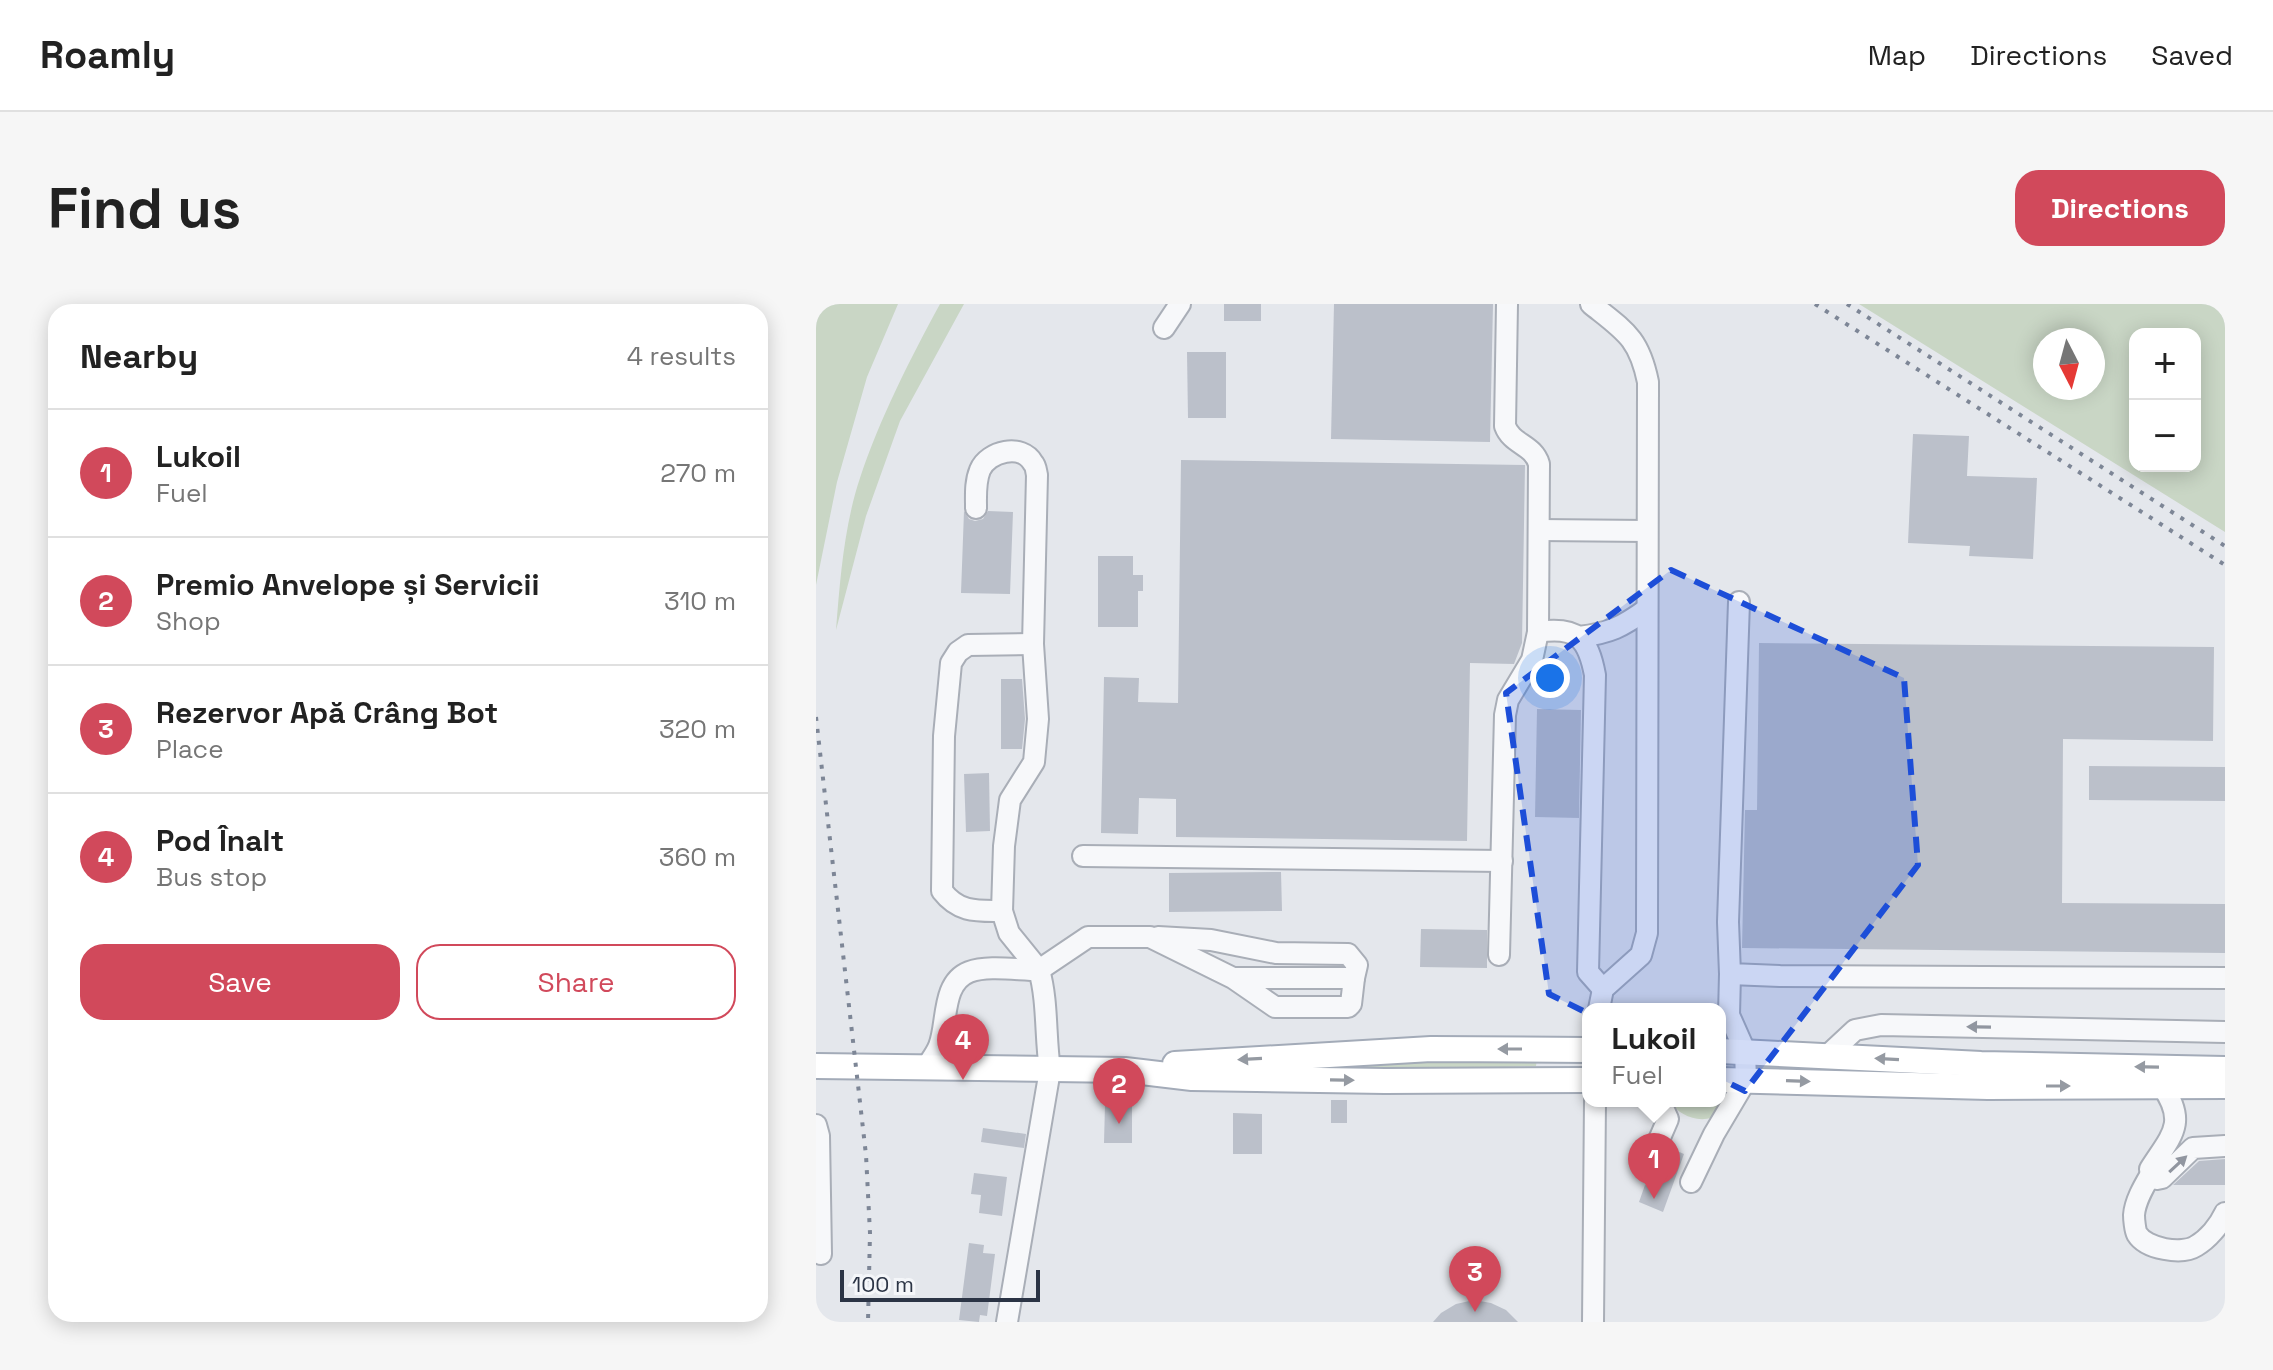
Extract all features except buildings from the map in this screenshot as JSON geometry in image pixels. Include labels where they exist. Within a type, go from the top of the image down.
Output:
[{"type":"main road","points":[[816,1066],[1125,1070],[1192,1062],[1431,1049],[1582,1050]]},
{"type":"main road","points":[[1726,1051],[1981,1064],[2225,1069]]},
{"type":"main road","points":[[1125,1070],[1192,1078],[1582,1080]]},
{"type":"main road","points":[[1726,1080],[1988,1087],[2225,1086]]},
{"type":"street","points":[[1164,328],[1180,304]]},
{"type":"street","points":[[1499,955],[1505,715],[1508,700],[1532,660],[1538,632],[1537,457],[1532,449],[1513,440],[1505,426],[1507,304]]},
{"type":"street","points":[[1538,632],[1569,631],[1591,651],[1595,675],[1588,972],[1601,999],[1641,955],[1647,933],[1648,382],[1643,358],[1631,336],[1591,304]]},
{"type":"street","points":[[976,508],[976,484],[981,467],[989,457],[1001,452],[1022,453],[1033,461],[1037,475],[1033,644],[1038,719],[1034,762],[1010,800],[1004,846],[1002,911],[1009,933],[1039,970],[1044,986],[1050,1070],[1007,1322]]},
{"type":"street","points":[[1539,530],[1647,531]]},
{"type":"street","points":[[1691,1182],[1714,1134],[1746,1080],[1745,1051],[1729,1015],[1728,922],[1739,602]]},
{"type":"street","points":[[1579,637],[1608,633],[1647,609]]},
{"type":"street","points":[[1002,911],[967,911],[952,904],[942,891],[944,736],[951,663],[958,652],[968,645],[1033,644]]},
{"type":"street","points":[[1083,856],[1502,861]]},
{"type":"street","points":[[926,1068],[940,1045],[950,994],[960,977],[983,970],[1039,970],[1088,937],[1150,937],[1211,940],[1276,953],[1348,954],[1357,965],[1351,1004],[1348,1007],[1275,1007],[1233,978],[1150,937]]},
{"type":"street","points":[[1730,974],[2225,978]]},
{"type":"street","points":[[1233,978],[1354,978]]},
{"type":"street","points":[[1827,1056],[1855,1030],[1881,1025],[2225,1032]]},
{"type":"street","points":[[2162,1086],[2172,1100],[2176,1125],[2172,1137],[2150,1169],[2151,1174],[2141,1192],[2134,1214],[2137,1234],[2148,1244],[2177,1250],[2193,1248],[2208,1236],[2225,1213]]},
{"type":"street","points":[[1593,1322],[1595,1107]]},
{"type":"street","points":[[1649,1163],[1664,1110]]},
{"type":"street","points":[[816,1125],[819,1136],[821,1254]]},
{"type":"street","points":[[2151,1174],[2157,1179],[2162,1178],[2193,1148],[2225,1146]]},
{"type":"highlighted area","points":[[1671,570],[1904,678],[1918,865],[1745,1091],[1549,994],[1506,693]]},
{"type":"green space","points":[[816,304],[898,304],[867,377],[837,482],[816,585]]},
{"type":"green space","points":[[940,304],[964,304],[900,421],[866,516],[836,630],[846,534],[860,478],[896,389]]},
{"type":"green space","points":[[1859,304],[2225,304],[2225,532]]},
{"type":"green space","points":[[1537,1058],[1536,1066],[1449,1069],[1271,1065]]},
{"type":"green space","points":[[1766,1062],[1941,1074],[1944,1077],[1764,1072]]},
{"type":"green space","points":[[1726,1090],[1734,1090],[1726,1105]]},
{"type":"green space","points":[[1674,1107],[1725,1107],[1721,1113],[1707,1119],[1692,1118]]},
{"type":"railway","points":[[1815,304],[2225,565]]},
{"type":"railway","points":[[1847,304],[2225,546]]},
{"type":"railway","points":[[816,717],[866,1155],[870,1233],[868,1322]]},
{"type":"place","name":"Pod Înalt","points":[[963,1080]]},
{"type":"place","name":"Premio Anvelope și Servicii","points":[[1119,1124]]},
{"type":"place","name":"Lukoil","points":[[1654,1199]]},
{"type":"place","name":"Rezervor Apă Crâng Bot","points":[[1475,1312]]}]
